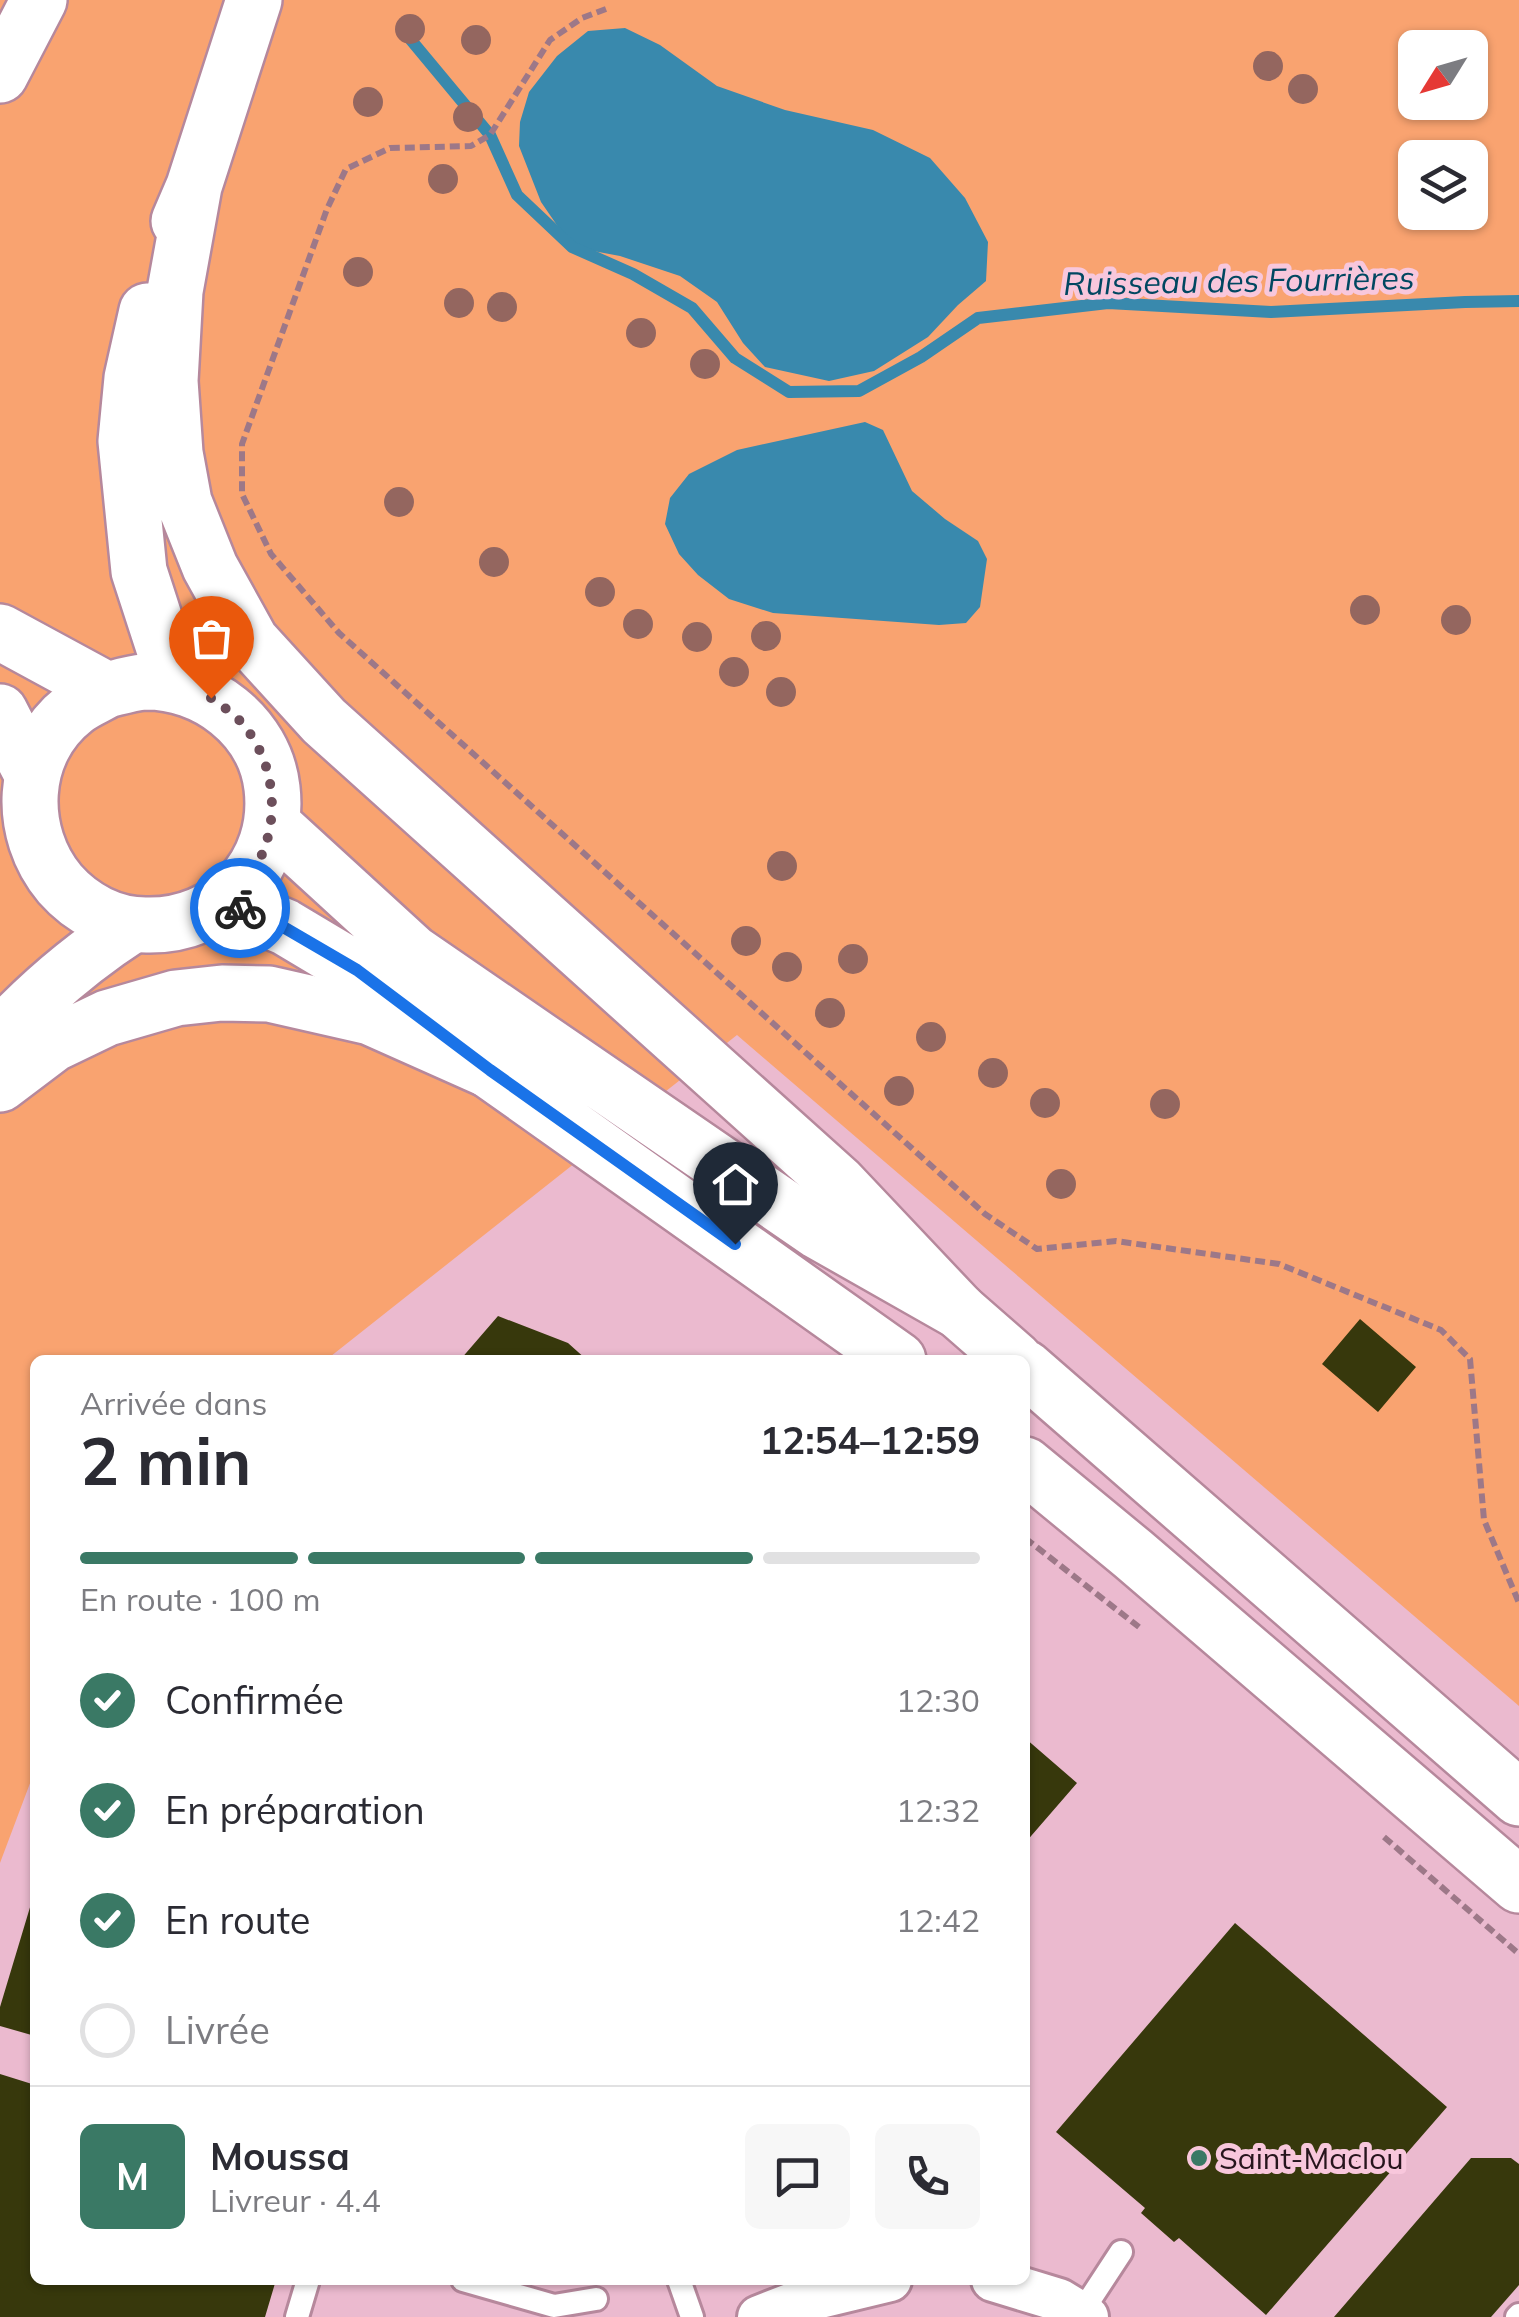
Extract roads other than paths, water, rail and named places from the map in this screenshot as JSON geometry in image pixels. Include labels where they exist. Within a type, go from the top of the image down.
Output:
[{"type":"main road","points":[[0,76],[39,0]]},
{"type":"main road","points":[[176,685],[140,571],[126,442],[132,378],[153,284],[194,186],[254,0]]},
{"type":"main road","points":[[194,186],[174,291],[170,380],[175,453],[184,502],[210,567],[251,641],[324,721],[838,1183],[959,1311],[1009,1355]]},
{"type":"main road","points":[[0,632],[108,690]]},
{"type":"main road","points":[[142,682],[176,685],[211,698],[240,720],[261,752],[272,787],[272,824],[263,854],[247,880],[225,902],[197,918],[165,926],[132,925],[100,915],[71,897],[49,871],[34,840],[28,807],[32,774],[48,738],[74,709],[108,690],[142,682]]},
{"type":"main road","points":[[0,712],[32,774]]},
{"type":"main road","points":[[272,824],[413,954],[818,1230],[959,1311]]},
{"type":"main road","points":[[225,902],[285,928],[357,970],[490,1070],[891,1355]]},
{"type":"main road","points":[[0,1036],[21,1013],[98,948],[132,925]]},
{"type":"main road","points":[[0,1084],[53,1044],[107,1018],[176,998],[222,993],[269,994],[370,1017],[490,1070]]},
{"type":"main road","points":[[1030,1372],[1519,1798]]},
{"type":"main road","points":[[1030,1469],[1519,1885]]},
{"type":"street","points":[[774,2304],[866,2285]]},
{"type":"street","points":[[1010,2285],[1059,2300],[1084,2315]]},
{"type":"lane","points":[[1084,2315],[1122,2252]]},
{"type":"lane","points":[[297,2317],[307,2285]]},
{"type":"lane","points":[[475,2285],[546,2312],[597,2299]]},
{"type":"lane","points":[[681,2285],[692,2317]]},
{"type":"water","points":[[625,28],[660,45],[717,86],[785,110],[873,130],[930,158],[965,198],[988,242],[986,281],[928,337],[874,371],[829,381],[765,367],[743,343],[717,302],[680,276],[620,256],[572,247],[541,202],[519,146],[520,122],[529,92],[557,56],[588,31]]},
{"type":"water","points":[[865,422],[883,430],[912,491],[978,541],[987,559],[980,607],[966,623],[939,625],[773,613],[729,599],[679,554],[665,524],[670,498],[689,474],[737,450]]},
{"type":"waterway","name":"Ruisseau des Fourrières","points":[[411,40],[490,135],[517,195],[572,247],[633,274],[692,308],[735,358],[789,392],[859,391],[921,357],[978,318],[1108,303],[1271,312],[1519,301]]},
{"type":"place","name":"Saint-Maclou","points":[[1199,2158]]}]
